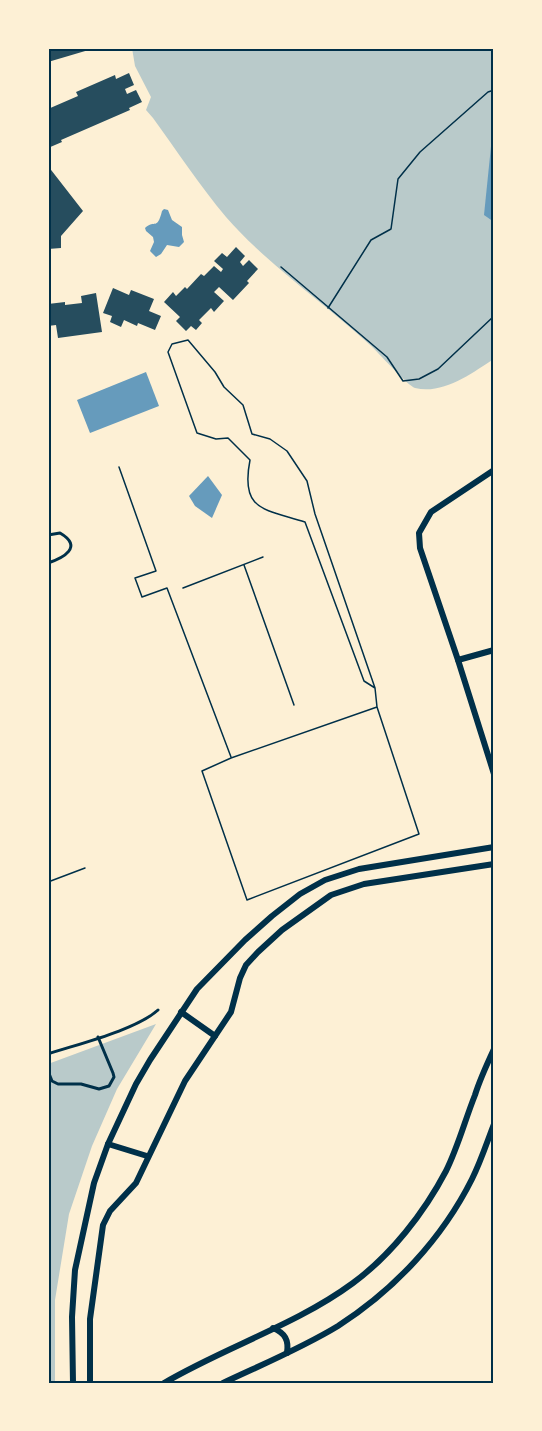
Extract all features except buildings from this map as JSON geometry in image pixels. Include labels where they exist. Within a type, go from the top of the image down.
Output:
[{"type":"street","points":[[494,470],[431,512],[418,533],[420,548],[494,774]]},
{"type":"street","points":[[458,660],[494,650]]},
{"type":"street","points":[[73,1383],[72,1317],[75,1270],[89,1203],[108,1144],[136,1084],[197,989],[245,940],[300,894],[325,880],[359,869],[494,847]]},
{"type":"street","points":[[90,1383],[90,1319],[103,1226],[110,1211],[136,1183],[185,1081],[231,1012],[246,965],[282,930],[331,896],[364,884],[494,864]]},
{"type":"street","points":[[181,1012],[215,1036]]},
{"type":"street","points":[[165,1383],[186,1370],[273,1328],[354,1282],[388,1251],[429,1199],[446,1170],[494,1049]]},
{"type":"street","points":[[223,1383],[337,1326],[371,1302],[402,1275],[430,1244],[455,1209],[473,1178],[494,1124]]},
{"type":"street","points":[[108,1144],[147,1156]]},
{"type":"street","points":[[273,1328],[280,1331],[286,1339],[287,1353]]},
{"type":"lane","points":[[48,535],[60,533],[66,537],[70,545],[68,554],[48,563]]},
{"type":"lane","points":[[48,1054],[144,1020],[158,1010]]},
{"type":"lane","points":[[48,1071],[52,1081],[58,1084],[74,1083],[99,1089],[109,1086],[114,1077],[98,1037]]},
{"type":"path","points":[[328,308],[371,240],[390,229],[398,179],[420,152],[488,92],[494,90]]},
{"type":"path","points":[[281,267],[387,357],[403,381],[419,379],[438,369],[494,316]]},
{"type":"path","points":[[375,688],[364,681],[305,522],[260,507],[249,496],[246,479],[250,460],[228,438],[216,440],[197,433],[168,352],[172,344],[188,340],[215,372],[224,387],[243,405],[252,434],[270,439],[287,451],[307,481],[315,514],[375,688],[377,707],[419,834],[247,900],[202,771],[231,758],[377,707]]},
{"type":"path","points":[[119,466],[156,571],[135,578],[142,597],[167,588],[231,758]]},
{"type":"path","points":[[183,588],[263,557]]},
{"type":"path","points":[[244,565],[294,705]]},
{"type":"path","points":[[48,882],[85,868]]},
{"type":"shaded area","points":[[132,48],[494,48],[494,359],[446,386],[415,388],[406,381],[351,328],[259,251],[226,217],[146,110],[151,97],[135,66]]},
{"type":"shaded area","points":[[156,1024],[117,1089],[92,1146],[69,1214],[55,1300],[55,1383],[48,1383],[48,1064]]},
{"type":"water","points":[[494,117],[494,222],[484,215]]},
{"type":"water","points":[[164,209],[168,210],[172,220],[182,227],[184,242],[179,247],[167,245],[156,257],[150,251],[154,242],[153,237],[145,228],[157,223]]},
{"type":"water","points":[[146,372],[159,406],[90,433],[77,400]]},
{"type":"water","points":[[208,476],[222,495],[212,518],[195,506],[189,496]]}]
